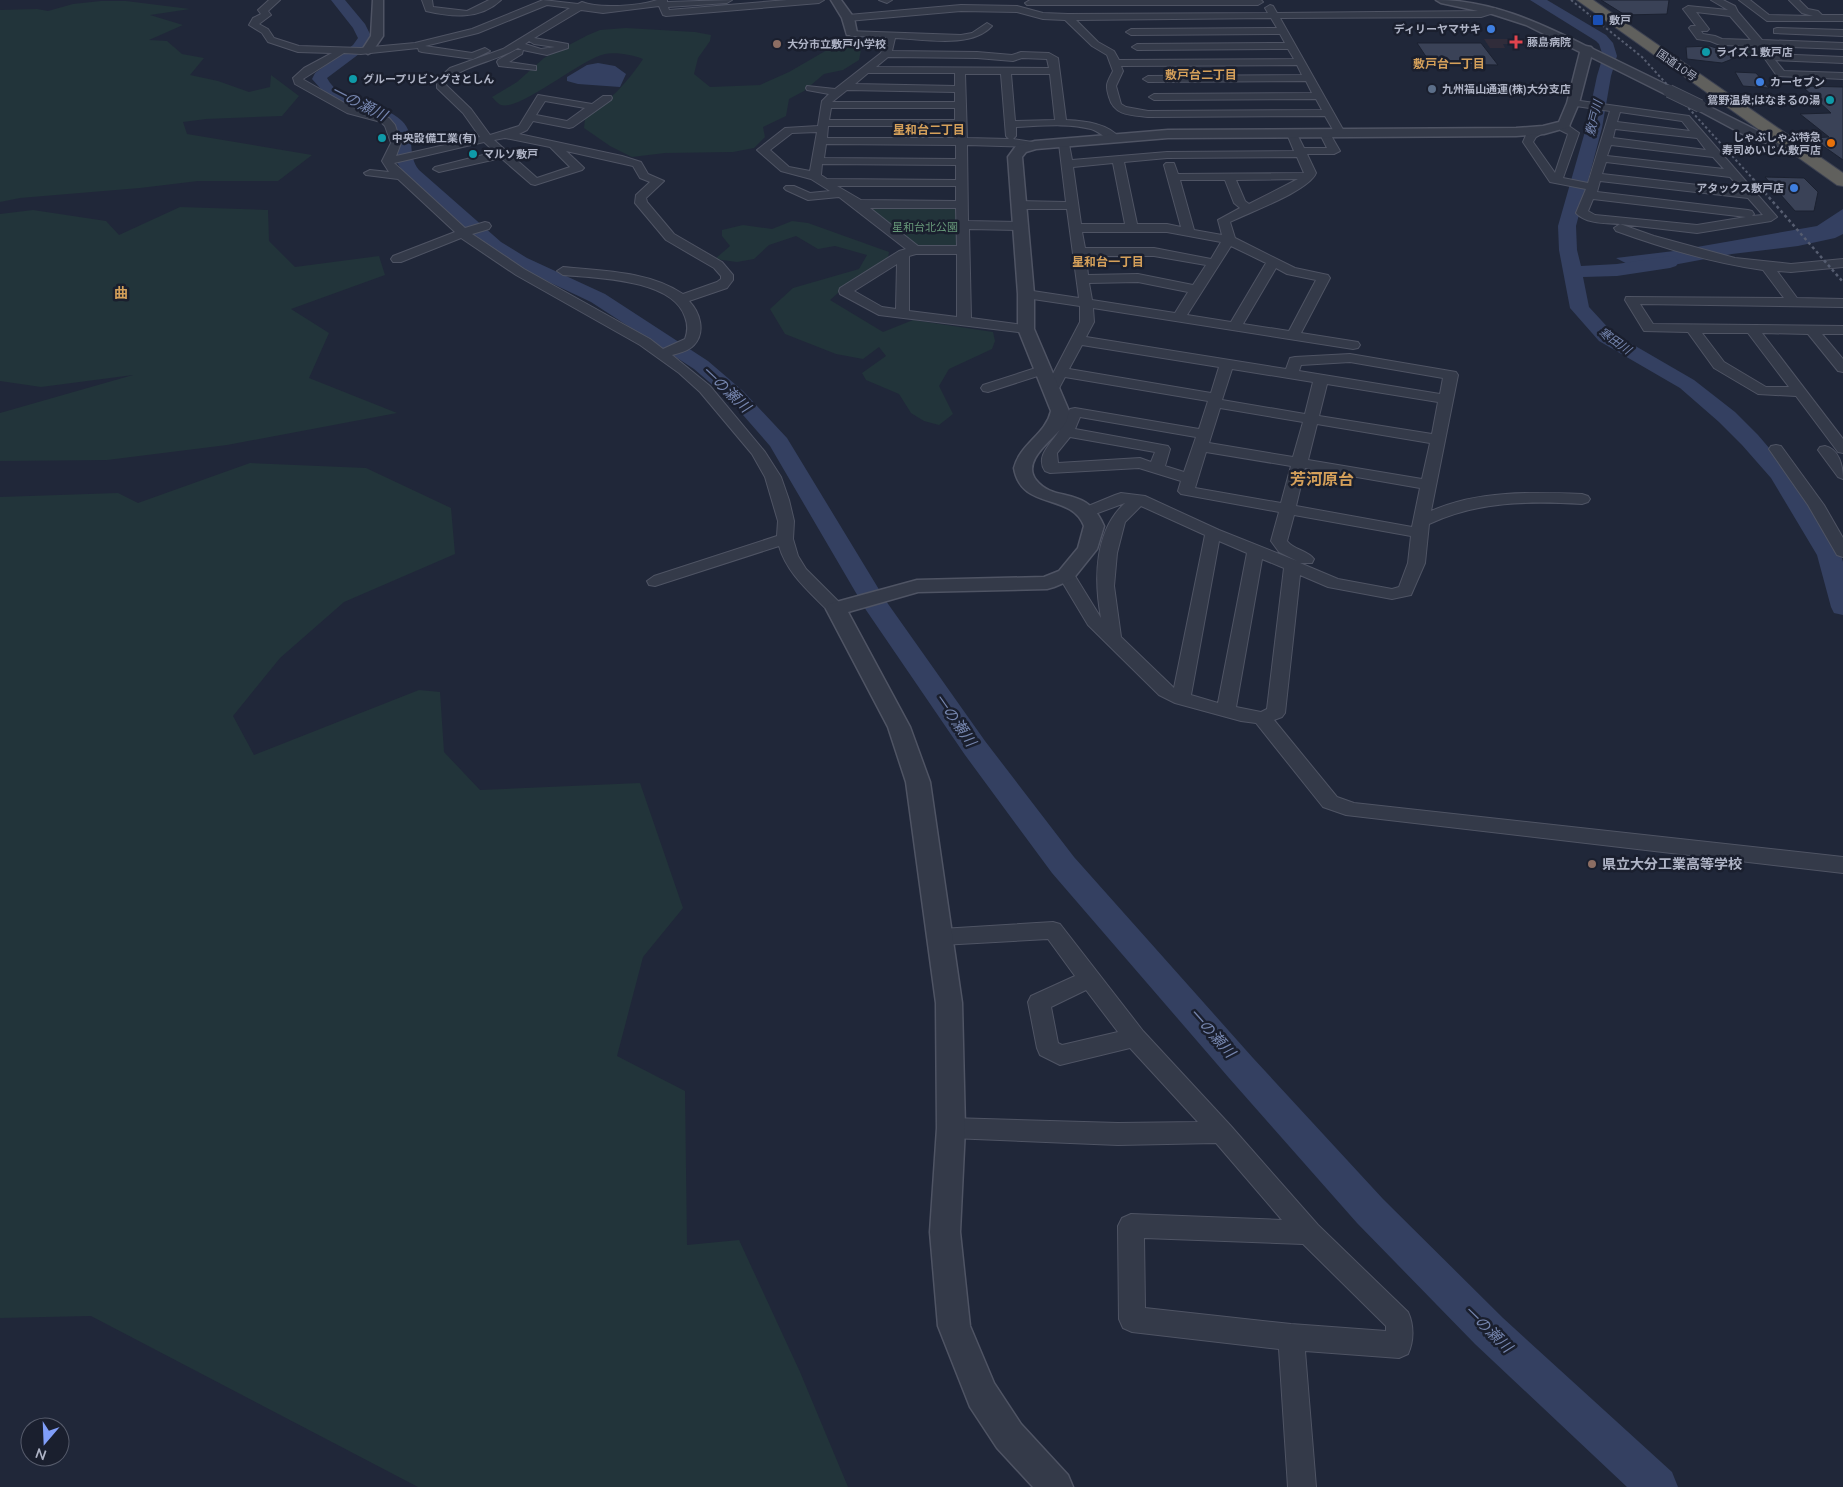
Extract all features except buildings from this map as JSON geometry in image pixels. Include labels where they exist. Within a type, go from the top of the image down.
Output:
[{"type":"highway","name":"国道10号","points":[[1584,0],[1790,144],[1837,173]]},
{"type":"highway","name":"国道10号","points":[[1595,0],[1812,151],[1837,173]]},
{"type":"street","points":[[275,0],[263,10],[266,15],[256,20],[254,25],[265,31],[271,40],[298,49],[343,51],[408,47],[475,31],[546,2],[602,10],[662,4],[662,0]]},
{"type":"street","points":[[364,51],[377,36],[378,0]]},
{"type":"street","points":[[427,0],[429,9],[467,14],[496,0]]},
{"type":"street","points":[[532,68],[503,64],[502,62],[521,46],[590,0]]},
{"type":"street","points":[[727,0],[663,5],[666,13],[819,0]]},
{"type":"street","points":[[836,0],[848,18],[851,33],[961,38],[979,33],[987,26]]},
{"type":"street","points":[[885,0],[894,14]]},
{"type":"street","points":[[962,0],[968,9]]},
{"type":"street","points":[[1030,4],[1047,0]]},
{"type":"street","points":[[1441,0],[1495,11],[1530,23],[1587,49],[1757,136],[1812,151]]},
{"type":"street","points":[[1716,0],[1732,8],[1733,14],[1771,57],[1770,60],[1781,74],[1843,76]]},
{"type":"street","points":[[1744,0],[1766,18],[1843,18]]},
{"type":"street","points":[[1794,0],[1805,11],[1815,13],[1819,18]]},
{"type":"street","points":[[1009,8],[1030,4],[1255,1],[1270,8],[1340,133]]},
{"type":"street","points":[[1121,2],[1168,134]]},
{"type":"street","points":[[1326,5],[1330,15]]},
{"type":"street","points":[[848,18],[968,9],[1009,8],[1026,10],[1049,17],[1481,14],[1495,11]]},
{"type":"street","points":[[1704,29],[1688,9],[1733,14]]},
{"type":"street","points":[[1068,17],[1095,44],[1111,53],[1116,63],[1117,75],[1111,86],[1116,105],[1123,110],[1135,113],[1161,114],[1329,113]]},
{"type":"street","points":[[1843,33],[1694,28],[1700,38],[1712,38],[1720,42],[1843,46]]},
{"type":"street","points":[[1131,32],[1284,31]]},
{"type":"street","points":[[891,35],[886,54],[827,102],[817,161],[820,179],[858,204],[909,252]]},
{"type":"street","points":[[408,47],[473,56],[500,47],[521,46],[548,52],[558,51],[565,46],[534,41]]},
{"type":"street","points":[[1137,47],[1292,46]]},
{"type":"street","points":[[471,76],[509,53],[500,47]]},
{"type":"street","points":[[500,47],[454,70],[442,80],[442,86],[467,111],[488,140],[535,182],[578,168],[555,146]]},
{"type":"street","points":[[1174,47],[1180,63]]},
{"type":"street","points":[[1222,47],[1230,63]]},
{"type":"street","points":[[1587,49],[1577,103],[1564,124],[1531,135],[1528,142],[1558,181],[1772,217]]},
{"type":"street","points":[[343,51],[302,74],[298,78],[299,82],[350,111],[385,120],[390,125],[396,143],[391,160],[400,176],[471,240],[502,261],[666,352],[705,389],[758,452],[773,477],[786,521],[785,540],[790,556],[799,572],[843,607],[899,727],[918,782],[949,1003],[951,1128],[945,1232],[954,1326],[982,1396],[1009,1436],[1056,1487]]},
{"type":"street","points":[[886,54],[977,55],[1013,58],[1021,55],[1041,55],[1053,58],[1053,71],[1062,124]]},
{"type":"street","points":[[1771,57],[1843,60]]},
{"type":"street","points":[[1116,63],[1301,62]]},
{"type":"street","points":[[866,70],[1053,71]]},
{"type":"street","points":[[960,71],[964,321]]},
{"type":"street","points":[[1006,71],[1012,142]]},
{"type":"street","points":[[1148,79],[1310,78]]},
{"type":"street","points":[[811,88],[842,90],[960,89]]},
{"type":"street","points":[[1154,97],[1320,96]]},
{"type":"street","points":[[391,160],[507,135],[523,128],[542,97],[594,107]]},
{"type":"street","points":[[530,117],[568,125],[607,98]]},
{"type":"street","points":[[1577,103],[1685,118],[1772,217]]},
{"type":"street","points":[[826,105],[960,105]]},
{"type":"street","points":[[1612,108],[1611,125],[1582,213],[1650,239],[1767,267],[1791,268],[1843,263]]},
{"type":"street","points":[[961,123],[823,126],[789,130],[763,150],[785,168],[820,179],[962,182]]},
{"type":"street","points":[[1010,124],[1086,124],[1111,133],[1116,139]]},
{"type":"street","points":[[1558,181],[1574,134],[1564,128],[1564,124]]},
{"type":"street","points":[[1611,125],[1699,135]]},
{"type":"street","points":[[821,141],[1012,142],[1034,145],[1168,134],[1516,132],[1544,130]]},
{"type":"street","points":[[1178,318],[1229,240],[1224,220],[1299,185],[1309,176],[1310,173],[1292,134]]},
{"type":"street","points":[[1067,164],[1167,155],[1334,151],[1325,134]]},
{"type":"street","points":[[507,135],[630,161],[637,164],[644,176],[658,182],[640,198],[640,203],[670,237],[718,265],[727,275],[727,280],[722,285],[682,299]]},
{"type":"street","points":[[1606,142],[1716,154]]},
{"type":"street","points":[[1052,389],[1087,322],[1083,279],[1064,144]]},
{"type":"street","points":[[843,607],[917,586],[1047,583],[1066,575],[1087,549],[1094,526],[1087,512],[1079,506],[1043,494],[1028,484],[1022,470],[1027,456],[1057,421],[1059,413],[1052,389],[1042,370],[1026,329],[1026,294],[1015,157],[1021,149],[1034,145]]},
{"type":"street","points":[[439,169],[503,154]]},
{"type":"street","points":[[1167,155],[1188,231]]},
{"type":"street","points":[[1600,158],[1733,174]]},
{"type":"street","points":[[1118,160],[1132,228]]},
{"type":"street","points":[[817,161],[962,162]]},
{"type":"street","points":[[370,173],[400,176]]},
{"type":"street","points":[[1173,177],[1309,176]]},
{"type":"street","points":[[1229,177],[1240,203],[1248,208]]},
{"type":"street","points":[[1590,186],[1752,195]]},
{"type":"street","points":[[790,188],[808,197],[841,193]]},
{"type":"street","points":[[858,204],[962,205]]},
{"type":"street","points":[[1018,205],[1073,206]]},
{"type":"street","points":[[1593,218],[1697,229],[1772,217]]},
{"type":"street","points":[[963,225],[1020,226]]},
{"type":"street","points":[[397,259],[483,226]]},
{"type":"street","points":[[1076,228],[1167,228],[1188,231],[1229,240],[1291,271],[1324,278],[1293,335]]},
{"type":"street","points":[[963,250],[909,252],[845,291],[879,311],[1026,329]]},
{"type":"street","points":[[902,314],[909,252]]},
{"type":"street","points":[[1079,252],[1154,252],[1214,263]]},
{"type":"street","points":[[1235,326],[1274,261]]},
{"type":"street","points":[[1767,267],[1793,302]]},
{"type":"street","points":[[563,271],[651,284],[669,291],[682,299],[693,316],[692,341],[687,345],[666,352]]},
{"type":"street","points":[[1083,279],[1138,278],[1196,290]]},
{"type":"street","points":[[1026,294],[1353,345]]},
{"type":"street","points":[[1843,303],[1631,300],[1649,328],[1843,330]]},
{"type":"street","points":[[1692,328],[1719,365],[1763,391],[1800,392]]},
{"type":"street","points":[[1752,329],[1843,450]]},
{"type":"street","points":[[1811,329],[1843,368]]},
{"type":"street","points":[[1079,340],[1446,398]]},
{"type":"street","points":[[1087,512],[1120,498],[1139,499],[1213,533],[1334,583],[1392,594],[1405,591],[1412,580],[1418,555],[1420,528],[1451,375],[1350,358],[1295,361],[1291,374]]},
{"type":"street","points":[[1227,364],[1212,400],[1186,491],[1287,509],[1420,528],[1440,511],[1507,498],[1537,496],[1582,498]]},
{"type":"street","points":[[988,388],[1042,370]]},
{"type":"street","points":[[1061,372],[1310,419],[1438,440]]},
{"type":"street","points":[[1321,378],[1279,540],[1285,549],[1348,579],[1360,588]]},
{"type":"street","points":[[1059,413],[1075,412],[1299,463],[1429,485]]},
{"type":"street","points":[[1075,412],[1066,432],[1050,452],[1050,468],[1140,463],[1190,479]]},
{"type":"street","points":[[1066,432],[1163,449],[1157,467]]},
{"type":"street","points":[[1776,450],[1816,505],[1843,552]]},
{"type":"street","points":[[1843,450],[1825,450],[1843,474]]},
{"type":"street","points":[[1112,640],[1105,580],[1111,546],[1115,528],[1122,515],[1139,499]]},
{"type":"street","points":[[1182,699],[1213,533]]},
{"type":"street","points":[[655,581],[668,575],[692,570],[754,547],[785,540]]},
{"type":"street","points":[[1226,711],[1252,576],[1255,551]]},
{"type":"street","points":[[1066,575],[1094,620],[1165,691],[1182,699],[1226,711],[1262,718],[1276,713],[1293,565]]},
{"type":"street","points":[[1262,718],[1330,802],[1354,810],[1843,866]]},
{"type":"street","points":[[941,937],[1053,930],[1135,1038],[1222,1132],[1309,1233],[1398,1321],[1399,1345],[1291,1337],[1132,1319],[1131,1226],[1309,1233]]},
{"type":"street","points":[[1090,979],[1039,1002],[1048,1048],[1060,1055],[1135,1038]]},
{"type":"street","points":[[951,1128],[1118,1134],[1222,1132]]},
{"type":"street","points":[[1291,1337],[1302,1487]]},
{"type":"shaded area","name":"藤島病院","points":[[1484,39],[1543,39],[1548,44],[1503,44],[1505,48],[1490,48]]},
{"type":"green space","points":[[126,1],[190,9],[150,15],[183,25],[149,40],[167,41],[182,54],[204,58],[190,75],[218,81],[249,92],[270,87],[271,75],[299,96],[282,116],[206,119],[183,122],[187,134],[312,155],[278,181],[198,181],[20,198],[0,202],[0,10],[37,9],[48,11],[73,4]]},
{"type":"green space","points":[[626,28],[695,32],[711,35],[710,41],[698,58],[694,74],[710,87],[760,85],[789,72],[846,39],[862,45],[859,60],[843,70],[824,74],[804,91],[789,99],[786,116],[763,127],[765,137],[754,148],[733,152],[665,153],[632,157],[610,146],[584,128],[585,119],[617,92],[643,59],[630,55],[610,53],[594,58],[536,93],[510,105],[501,105],[492,97],[517,82],[544,58],[588,35],[600,30]]},
{"type":"green space","points":[[1732,45],[1757,46],[1765,58],[1743,57]]},
{"type":"green space","points":[[180,207],[268,210],[269,241],[295,267],[379,256],[385,275],[291,309],[329,333],[309,378],[397,413],[227,445],[107,460],[0,461],[0,413],[133,375],[41,387],[0,381],[0,214],[33,210],[106,221],[119,235]]},
{"type":"green space","name":"星和台北公園","points":[[867,208],[958,208],[958,246],[920,248]]},
{"type":"green space","points":[[792,221],[808,223],[889,252],[888,258],[846,286],[830,300],[883,332],[913,320],[993,332],[995,341],[992,349],[949,369],[939,386],[953,414],[939,425],[924,421],[911,413],[899,394],[866,380],[862,373],[886,356],[879,347],[863,359],[836,354],[785,334],[770,309],[793,288],[859,269],[867,255],[835,246],[818,249],[796,236],[769,245],[754,259],[737,262],[715,259],[730,246],[722,236],[722,230],[743,225],[772,229]]},
{"type":"green space","points":[[250,463],[366,468],[451,508],[455,554],[344,602],[280,658],[233,716],[254,755],[419,690],[440,692],[444,752],[480,790],[640,783],[683,908],[643,957],[617,1056],[685,1091],[687,1245],[739,1240],[800,1372],[848,1487],[418,1487],[91,1316],[0,1318],[0,497],[118,493],[138,503]]},
{"type":"water","points":[[598,63],[615,66],[626,74],[620,87],[578,84],[567,81],[567,77],[587,65]]},
{"type":"water","points":[[1843,209],[1843,234],[1835,238],[1798,246],[1732,254],[1641,271],[1616,258],[1674,251],[1817,226]]},
{"type":"waterway","name":"一の瀬川","points":[[338,0],[360,27],[365,38],[358,48],[320,76],[319,79],[325,87],[342,99],[372,110],[397,125],[403,139],[404,161],[413,174],[495,246],[521,262],[598,298],[701,365],[736,395],[779,443],[875,604],[975,748],[1063,865],[1241,1068],[1370,1211],[1489,1331],[1657,1487]]},
{"type":"waterway","name":"寒田川","points":[[1537,0],[1601,38],[1606,43],[1610,56],[1604,76],[1594,128],[1567,226],[1568,250],[1580,308],[1606,337],[1687,384],[1727,417],[1750,440],[1780,475],[1829,555],[1843,607]]},
{"type":"waterway","name":"寒田川","points":[[1573,272],[1617,270],[1670,262]]},
{"type":"railway","points":[[1571,0],[1642,57],[1754,180]]},
{"type":"railway","points":[[1753,179],[1843,282]]},
{"type":"place","name":"敷戸","points":[[1598,20]]},
{"type":"place","name":"ディリーヤマサキ","points":[[1491,29]]},
{"type":"place","name":"藤島病院","points":[[1516,42]]},
{"type":"place","name":"大分市立敷戸小学校","points":[[777,44]]},
{"type":"place","name":"ライズ１敷戸店","points":[[1706,52]]},
{"type":"place","name":"グループリビングさとしん","points":[[353,79]]},
{"type":"place","name":"カーセブン","points":[[1760,82]]},
{"type":"place","name":"九州福山通運(株)大分支店","points":[[1432,89]]},
{"type":"place","name":"鴛野温泉;はなまるの湯","points":[[1830,100]]},
{"type":"place","name":"中央設備工業(有)","points":[[382,138]]},
{"type":"place","name":"しゃぶしゃぶ特急 寿司めいじん敷戸店","points":[[1831,143]]},
{"type":"place","name":"マルソ敷戸","points":[[473,154]]},
{"type":"place","name":"アタックス敷戸店","points":[[1794,188]]},
{"type":"place","name":"県立大分工業高等学校","points":[[1592,864]]},
{"type":"district","name":"敷戸台一丁目","points":[[1449,64]]},
{"type":"district","name":"敷戸台二丁目","points":[[1201,75]]},
{"type":"district","name":"星和台二丁目","points":[[929,130]]},
{"type":"district","name":"星和台一丁目","points":[[1108,262]]},
{"type":"district","name":"曲","points":[[121,293]]},
{"type":"district","name":"芳河原台","points":[[1322,479]]},
{"type":"water label","name":"敷戸川","points":[[1594,118]]}]
